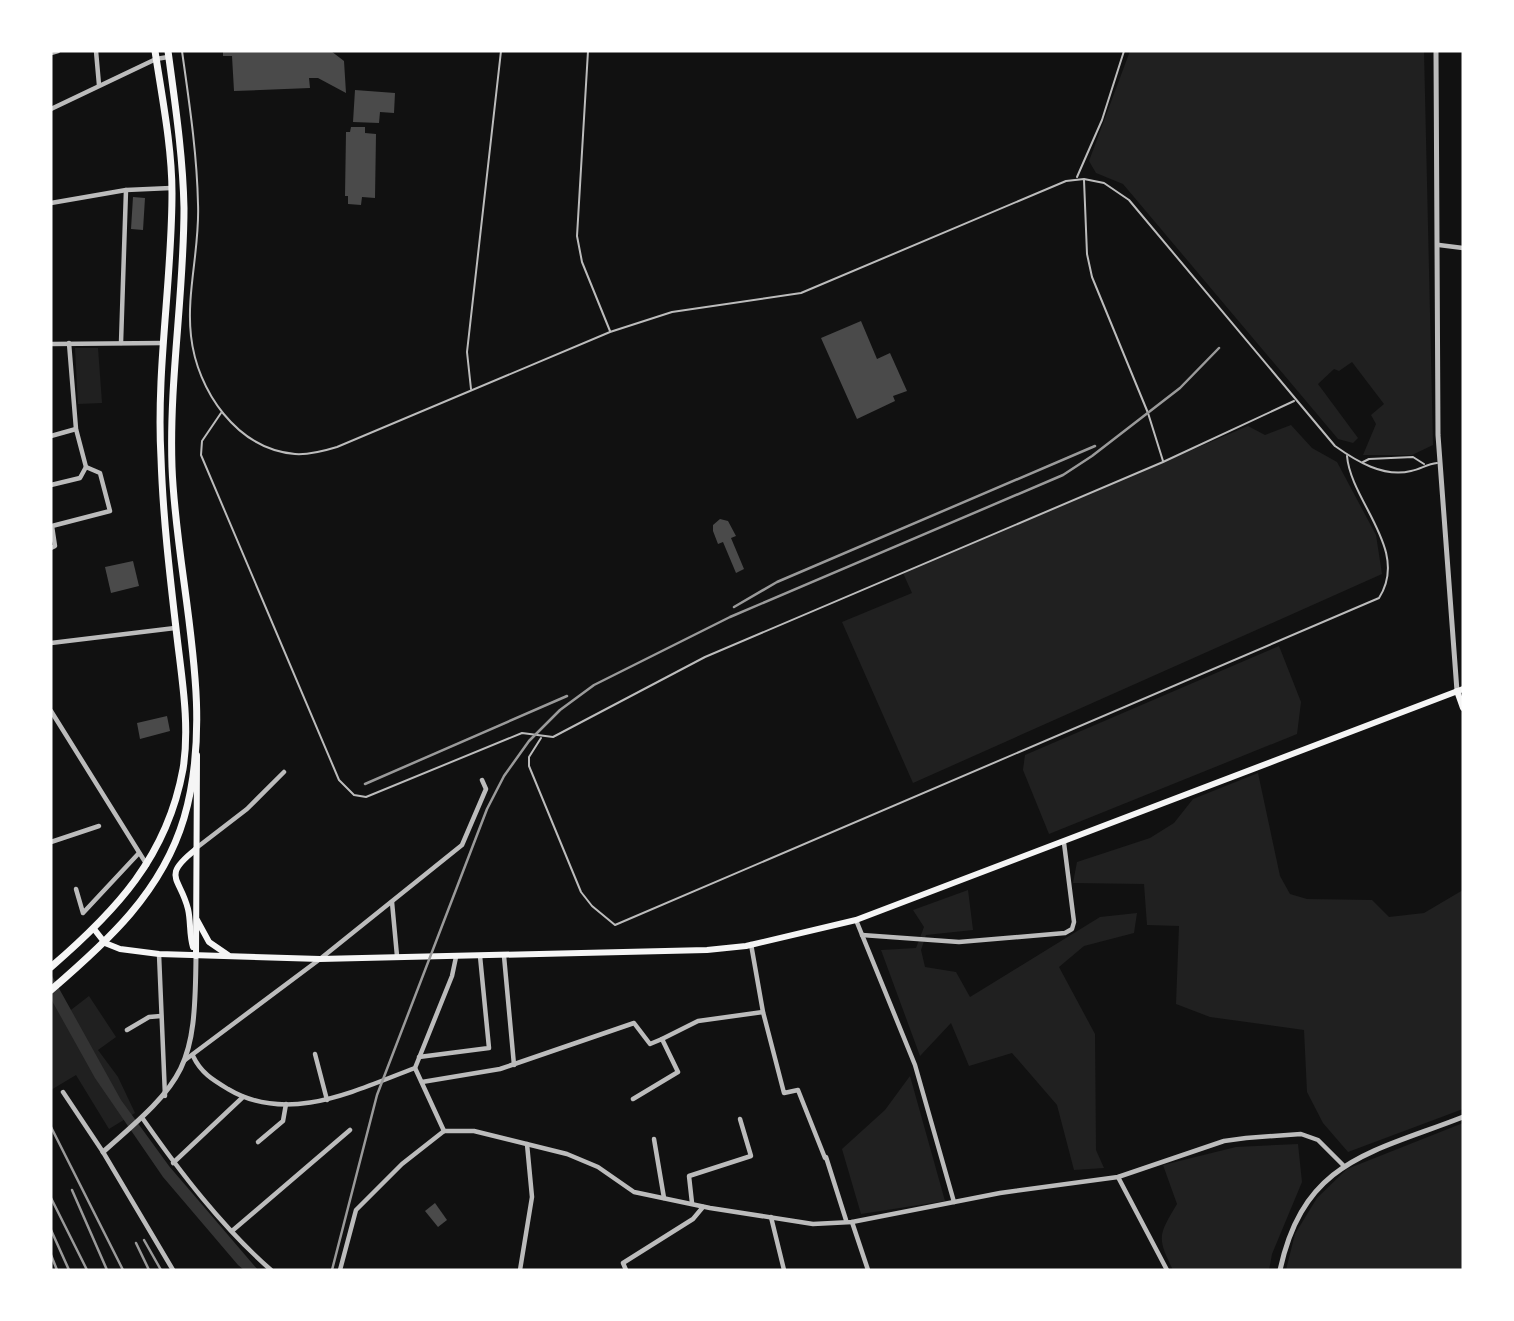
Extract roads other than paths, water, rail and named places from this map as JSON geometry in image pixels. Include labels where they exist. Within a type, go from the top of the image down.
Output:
[{"type":"highway","points":[[51,990],[130,918],[162,870],[183,821],[197,754],[172,469],[171,405],[184,209],[168,54]]},
{"type":"highway","points":[[51,967],[94,929],[134,886],[167,827],[183,770],[186,738],[161,458],[159,398],[172,188],[155,55]]},
{"type":"main road","points":[[94,929],[105,943],[120,949],[236,958],[503,956],[707,950],[751,944],[856,920],[1460,690],[1463,708]]},
{"type":"main road","points":[[196,956],[197,754]]},
{"type":"main road","points":[[195,850],[176,866],[174,873],[186,903],[190,936],[196,956]]},
{"type":"main road","points":[[195,911],[209,942],[224,954],[236,958]]},
{"type":"street","points":[[51,53],[58,51]]},
{"type":"street","points":[[96,51],[99,85]]},
{"type":"street","points":[[1436,51],[1439,463],[1460,690]]},
{"type":"street","points":[[51,109],[155,55],[168,54]]},
{"type":"street","points":[[51,203],[126,190],[172,188]]},
{"type":"street","points":[[121,342],[126,190]]},
{"type":"street","points":[[1439,245],[1463,248]]},
{"type":"street","points":[[51,485],[80,478],[86,467],[76,429],[69,343]]},
{"type":"street","points":[[51,344],[164,343]]},
{"type":"street","points":[[51,436],[76,429]]},
{"type":"street","points":[[51,548],[55,546],[52,526],[110,511],[100,473],[86,467]]},
{"type":"street","points":[[51,643],[176,628]]},
{"type":"street","points":[[51,711],[147,865]]},
{"type":"street","points":[[195,850],[247,809],[284,772]]},
{"type":"street","points":[[185,1060],[320,959],[462,845],[486,789],[482,780]]},
{"type":"street","points":[[51,842],[99,826]]},
{"type":"street","points":[[863,934],[959,942],[1065,933],[1072,929],[1074,922],[1064,843]]},
{"type":"street","points":[[76,889],[83,913],[139,853]]},
{"type":"street","points":[[392,902],[397,956]]},
{"type":"street","points":[[856,920],[915,1065],[954,1202]]},
{"type":"street","points":[[751,944],[763,1012],[784,1093],[798,1090],[826,1157],[867,1270]]},
{"type":"street","points":[[159,954],[165,1096]]},
{"type":"street","points":[[103,1152],[165,1096],[185,1060],[193,1039],[196,956]]},
{"type":"street","points":[[419,1057],[489,1048],[480,956]]},
{"type":"street","points":[[503,956],[514,1065]]},
{"type":"street","points":[[444,1131],[415,1068],[452,976],[456,957]]},
{"type":"street","points":[[422,1082],[514,1065],[634,1023],[650,1044],[698,1021],[763,1012]]},
{"type":"street","points":[[127,1030],[149,1017],[161,1016]]},
{"type":"street","points":[[633,1099],[678,1072],[662,1039]]},
{"type":"street","points":[[315,1054],[327,1100]]},
{"type":"street","points":[[193,1056],[198,1067],[211,1079],[243,1097],[302,1105],[327,1100],[415,1068]]},
{"type":"street","points":[[63,1092],[103,1152],[173,1270]]},
{"type":"street","points":[[173,1163],[243,1097]]},
{"type":"street","points":[[258,1142],[283,1121],[286,1104]]},
{"type":"street","points":[[1280,1270],[1298,1215],[1311,1194],[1342,1165],[1463,1117]]},
{"type":"street","points":[[692,1203],[689,1176],[751,1156],[740,1119]]},
{"type":"street","points":[[140,1121],[232,1231],[271,1270]]},
{"type":"street","points":[[232,1231],[351,1130]]},
{"type":"street","points":[[340,1270],[356,1210],[402,1164],[444,1131],[474,1131],[567,1154],[598,1167],[634,1192],[703,1207],[813,1224],[849,1221],[1118,1177],[1224,1141],[1301,1134],[1318,1140],[1342,1165]]},
{"type":"street","points":[[654,1139],[664,1198]]},
{"type":"street","points":[[520,1270],[531,1197],[527,1144]]},
{"type":"street","points":[[1118,1177],[1167,1270]]},
{"type":"street","points":[[625,1270],[623,1263],[693,1219],[703,1207]]},
{"type":"street","points":[[771,1217],[784,1270]]},
{"type":"lane","points":[[182,51],[198,204],[190,335],[198,366],[222,412],[241,432],[264,447],[295,454],[315,453],[368,435],[610,331],[673,312],[801,293],[1027,197],[1076,179],[1084,179],[1104,183],[1129,200],[1335,446],[1367,467],[1396,472],[1412,471],[1425,464],[1439,463]]},
{"type":"lane","points":[[471,390],[467,352],[500,51]]},
{"type":"lane","points":[[589,51],[578,236],[582,262],[610,331]]},
{"type":"lane","points":[[1076,179],[1102,120],[1124,51]]},
{"type":"lane","points":[[1084,179],[1087,254],[1092,277],[1148,413],[1163,462]]},
{"type":"lane","points":[[222,412],[202,441],[201,455],[340,780],[354,795],[377,795],[522,733],[527,732],[541,738],[554,737],[705,657],[1163,462],[1295,401]]},
{"type":"lane","points":[[541,738],[531,753],[529,766],[581,892],[592,906],[615,925],[1379,598],[1387,580],[1381,538],[1374,517],[1353,485],[1347,455]]},
{"type":"lane","points":[[1363,462],[1369,459],[1413,457],[1425,464]]},
{"type":"railway","points":[[332,1270],[377,1095],[487,809],[504,776],[529,741],[560,710],[594,685],[730,617],[1063,475],[1180,388],[1219,348]]},
{"type":"railway","points":[[734,607],[777,582],[1095,446]]},
{"type":"railway","points":[[365,784],[567,696]]},
{"type":"railway","points":[[51,1127],[123,1270]]},
{"type":"railway","points":[[72,1190],[107,1270]]},
{"type":"railway","points":[[51,1198],[87,1270]]},
{"type":"railway","points":[[51,1230],[69,1270]]},
{"type":"railway","points":[[144,1240],[161,1270]]},
{"type":"railway","points":[[136,1243],[149,1270]]},
{"type":"railway","points":[[51,1255],[57,1270]]}]
